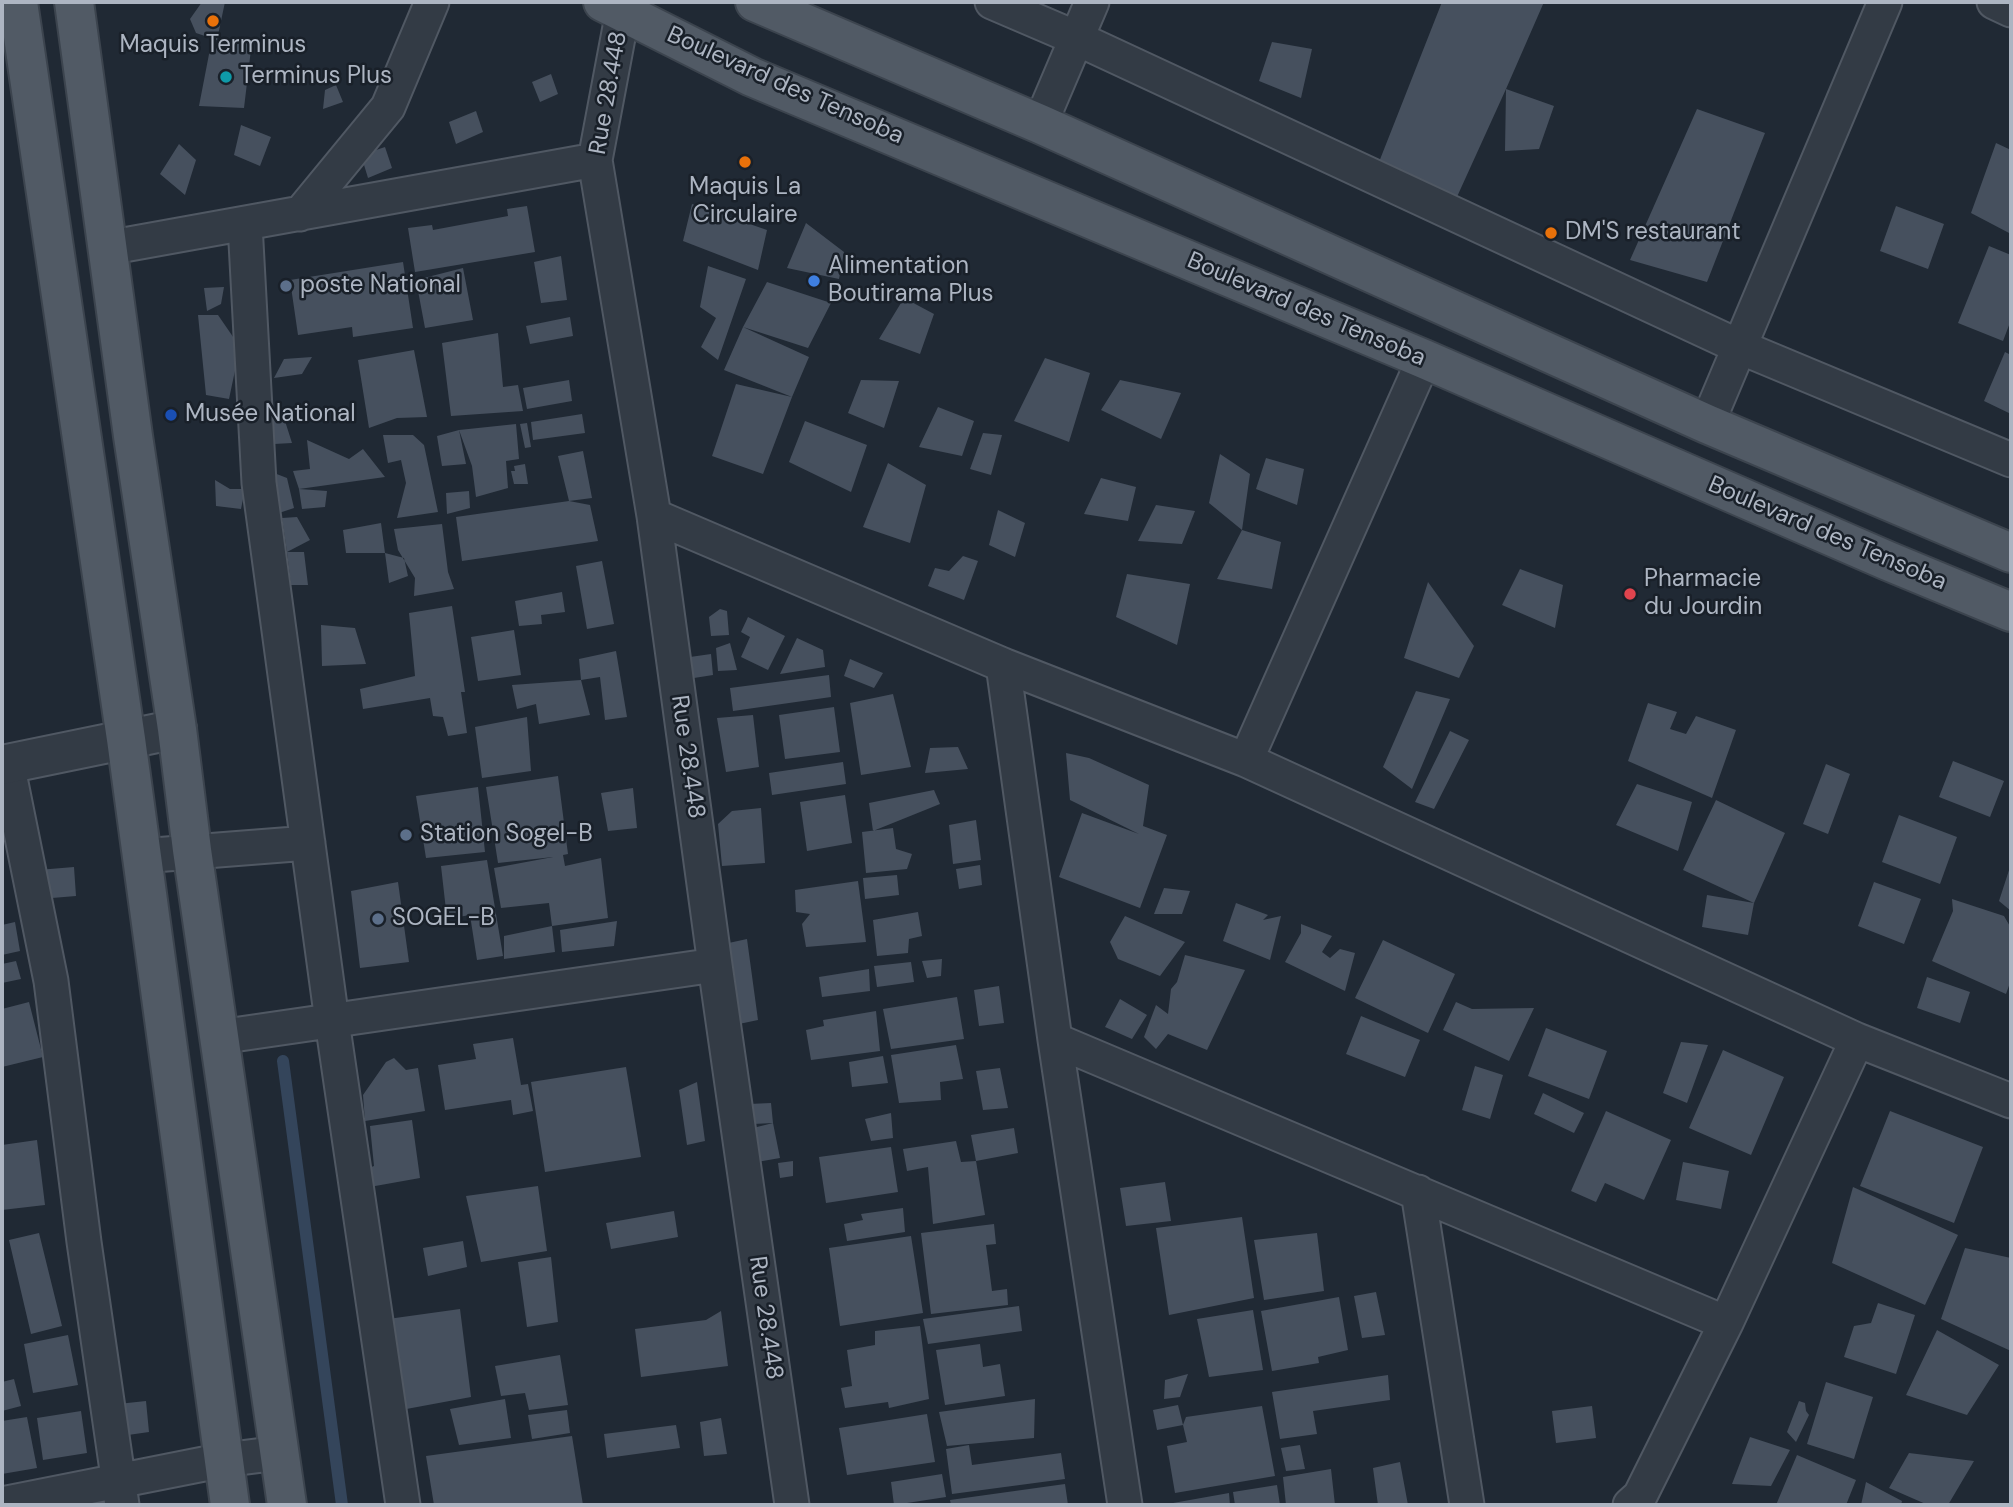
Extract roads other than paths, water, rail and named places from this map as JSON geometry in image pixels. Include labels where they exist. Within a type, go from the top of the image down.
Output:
[{"type":"main road","points":[[18,2],[126,739],[230,1505]]},
{"type":"main road","points":[[755,2],[1040,124],[1707,424],[2011,552]]},
{"type":"main road","name":"Boulevard des Tensoba","points":[[613,6],[752,77],[1424,359],[2011,612]]},
{"type":"main road","points":[[81,13],[107,248],[287,1505]]},
{"type":"street","points":[[300,214],[388,107],[432,2]]},
{"type":"street","points":[[992,2],[1076,38],[1740,347],[2011,460]]},
{"type":"street","points":[[1040,124],[1092,2]]},
{"type":"street","points":[[1707,424],[1885,2]]},
{"type":"street","points":[[1994,2],[2011,10]]},
{"type":"street","name":"Rue 28.448","points":[[613,6],[596,160],[654,516],[792,1505]]},
{"type":"street","points":[[107,248],[596,160]]},
{"type":"street","points":[[244,224],[259,483],[332,1021],[403,1505]]},
{"type":"street","points":[[1246,760],[1424,359]]},
{"type":"street","points":[[654,516],[1003,665],[1246,760],[1857,1040],[2011,1101]]},
{"type":"street","points":[[1003,665],[1055,1040],[1125,1505]]},
{"type":"street","points":[[120,1493],[51,981],[4,762],[177,729]]},
{"type":"street","points":[[141,856],[307,843]]},
{"type":"street","points":[[219,1037],[715,965]]},
{"type":"street","points":[[1055,1040],[1726,1323]]},
{"type":"street","points":[[1630,1505],[1640,1496],[1726,1323],[1857,1040]]},
{"type":"street","points":[[1418,1192],[1467,1505]]},
{"type":"street","points":[[2,1504],[120,1493],[224,1460],[279,1453]]},
{"type":"waterway","points":[[283,1061],[342,1505]]},
{"type":"place","name":"Maquis Terminus","points":[[213,21]]},
{"type":"place","name":"Terminus Plus","points":[[226,77]]},
{"type":"place","name":"Maquis La Circulaire","points":[[745,162]]},
{"type":"place","name":"DM'S restaurant","points":[[1551,233]]},
{"type":"place","name":"Alimentation Boutirama Plus","points":[[814,281]]},
{"type":"place","name":"poste National","points":[[286,286]]},
{"type":"place","name":"Musée National","points":[[171,415]]},
{"type":"place","name":"Pharmacie du Jourdin","points":[[1630,594]]},
{"type":"place","name":"Station Sogel-B","points":[[406,835]]},
{"type":"place","name":"SOGEL-B","points":[[378,919]]}]
